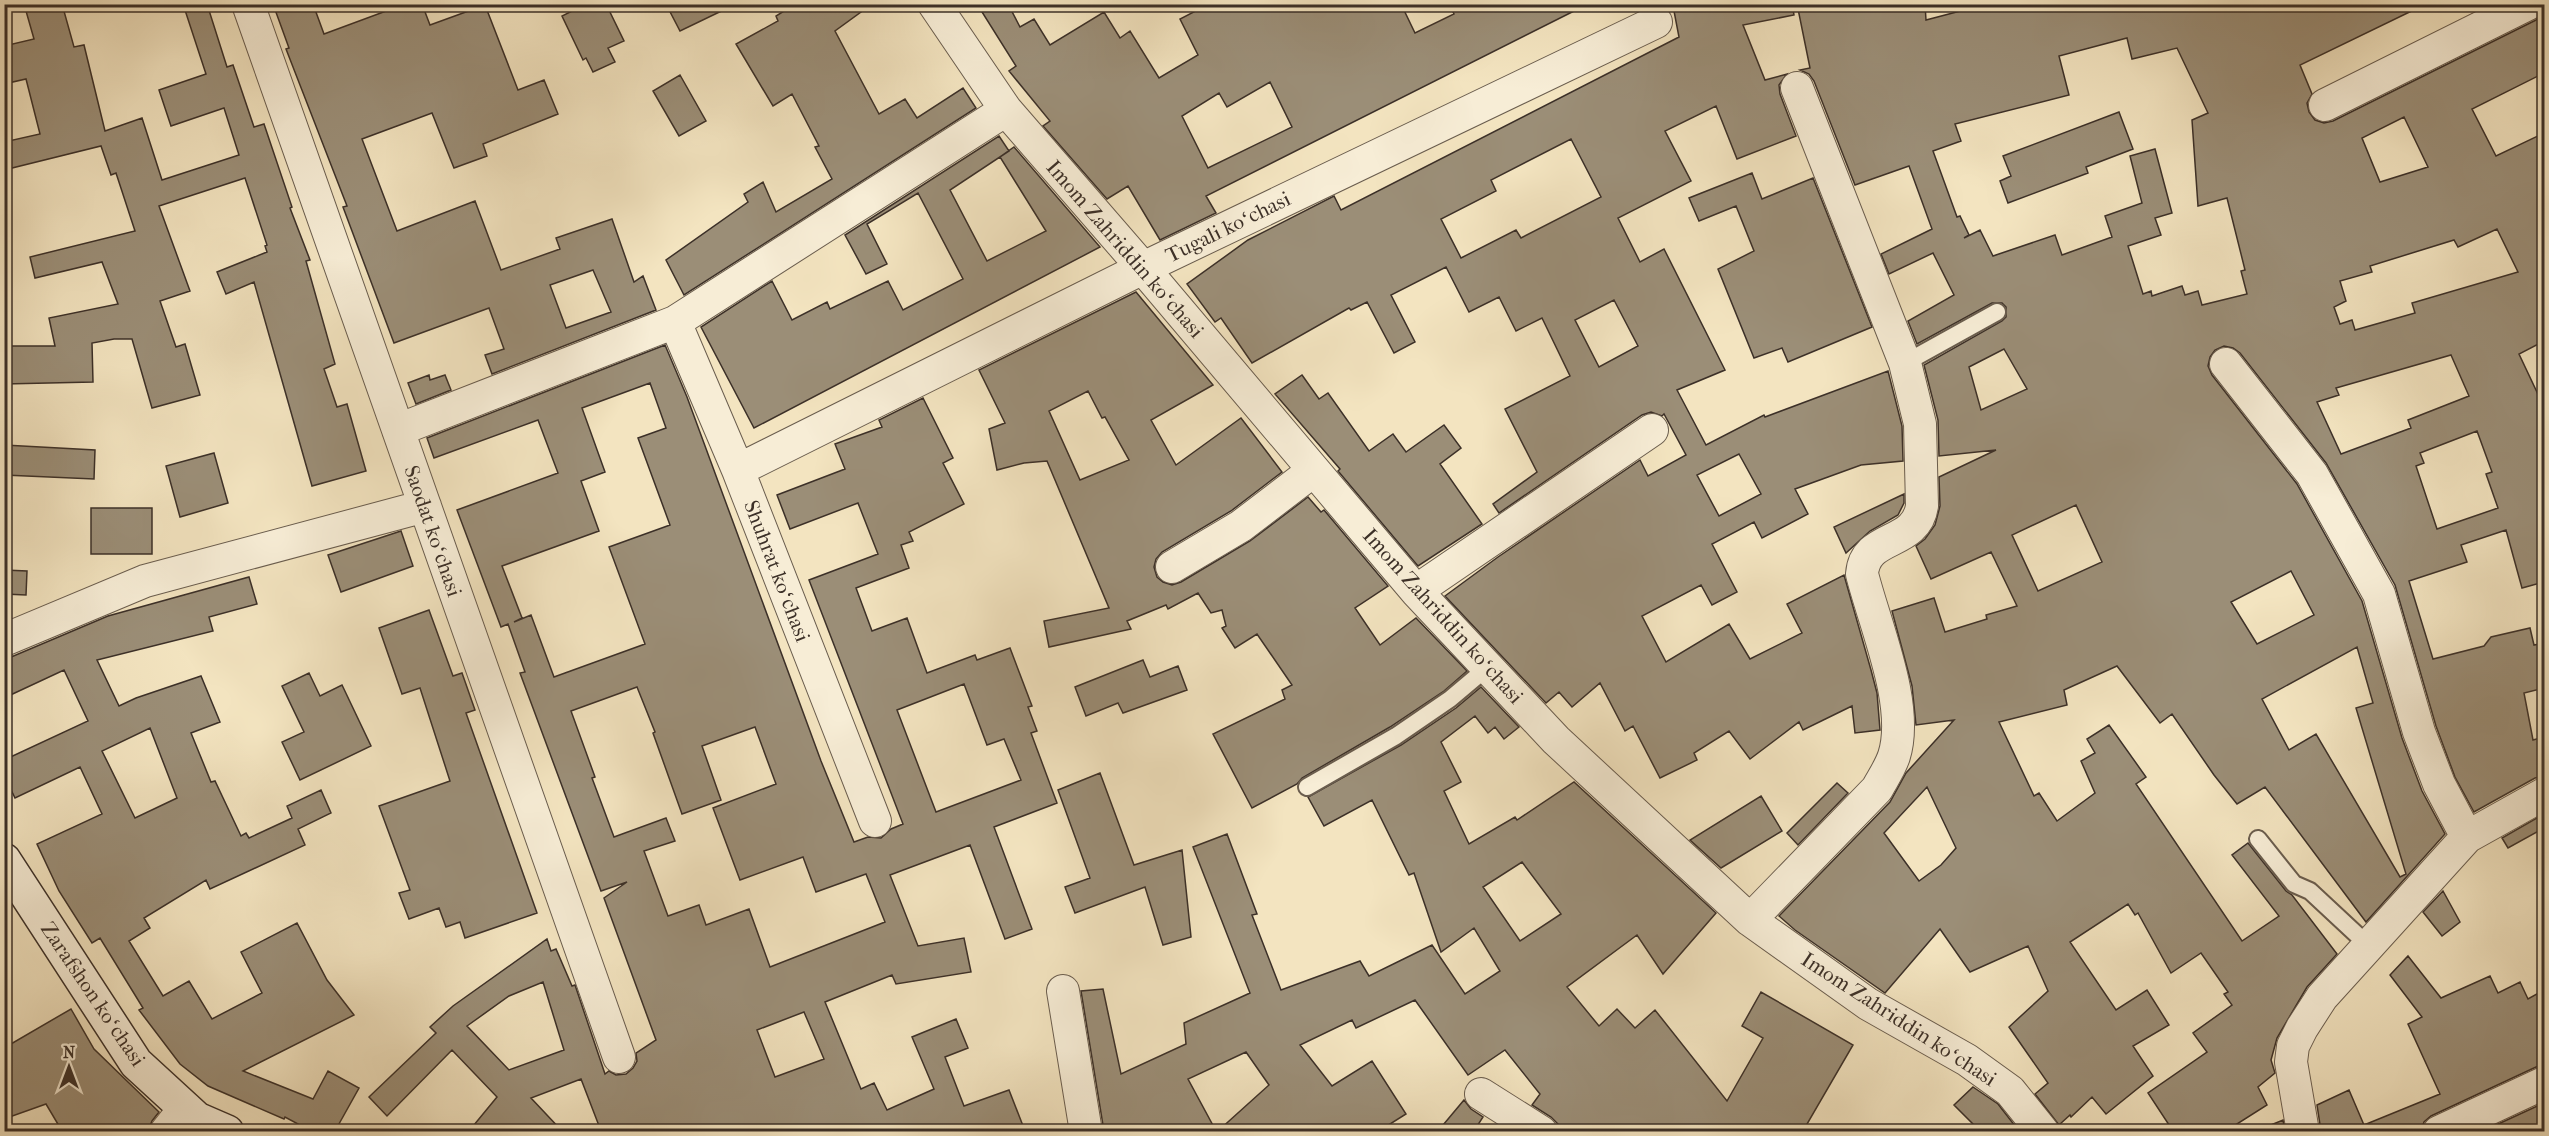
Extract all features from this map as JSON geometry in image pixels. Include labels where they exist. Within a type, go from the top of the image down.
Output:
[{"type":"main road","name":"Zarafshon koʻchasi","points":[[4,860],[14,892],[176,1120],[197,1119],[227,1131]]},
{"type":"street","name":"Saodat koʻchasi","points":[[248,4],[619,1057]]},
{"type":"street","name":"Imom Zahriddin koʻchasi","points":[[934,4],[1006,110],[1416,591],[1556,740],[1750,920],[1868,1004],[1968,1060],[2010,1091],[2043,1131]]},
{"type":"street","points":[[2325,105],[2473,17],[2528,4]]},
{"type":"street","name":"Tugali koʻchasi","points":[[738,470],[1143,268],[1656,22]]},
{"type":"street","points":[[1750,920],[1877,789],[1887,772],[1894,754],[1898,714],[1895,692],[1862,574],[1863,564],[1874,549],[1906,532],[1921,517],[1920,424],[1905,363],[1797,88]]},
{"type":"street","points":[[398,430],[675,322],[1006,110]]},
{"type":"street","name":"Shuhrat koʻchasi","points":[[675,322],[738,470],[875,822]]},
{"type":"street","points":[[2226,364],[2312,474],[2379,594],[2419,732],[2439,784],[2467,837]]},
{"type":"street","points":[[1416,591],[1652,430]]},
{"type":"street","points":[[1172,567],[1241,526],[1313,471]]},
{"type":"street","points":[[4,640],[145,581],[424,506]]},
{"type":"street","points":[[2304,1131],[2291,1062],[2293,1046],[2301,1028],[2322,997],[2467,837],[2544,794]]},
{"type":"street","points":[[1063,992],[1086,1131]]},
{"type":"street","points":[[2439,1131],[2544,1083]]},
{"type":"street","points":[[1481,1094],[1541,1131]]},
{"type":"lane","points":[[1905,363],[1996,312]]},
{"type":"lane","points":[[1307,787],[1396,736],[1450,699],[1488,667]]},
{"type":"lane","points":[[2258,839],[2294,884],[2310,891],[2368,945]]},
{"type":"building","points":[[24,4],[62,4],[74,47],[84,45],[105,131],[142,118],[162,180],[239,155],[224,108],[171,126],[159,90],[206,74],[183,4],[207,4],[227,67],[233,65],[254,127],[264,124],[292,207],[290,208],[310,260],[306,261],[335,364],[324,369],[337,407],[347,404],[366,471],[312,486],[254,282],[226,294],[217,272],[267,252],[265,246],[267,245],[245,178],[159,206],[190,291],[160,301],[176,347],[185,344],[200,395],[152,408],[132,339],[92,343],[93,382],[4,384],[4,346],[55,346],[49,318],[118,304],[102,262],[35,278],[30,257],[135,231],[116,173],[111,175],[101,146],[4,170],[4,142],[40,134],[26,79],[4,84],[4,46],[34,39]]},
{"type":"building","points":[[273,4],[313,4],[324,34],[405,4],[422,4],[430,25],[485,5],[518,90],[544,80],[558,114],[483,144],[487,156],[454,168],[432,113],[362,139],[397,231],[475,201],[501,270],[560,249],[556,238],[612,219],[634,282],[643,276],[656,310],[492,374],[485,355],[504,349],[489,308],[394,343],[343,207],[347,206],[286,49],[289,48]],"holes":[[[593,270],[611,312],[566,328],[550,285]]]},
{"type":"building","points":[[586,4],[606,4],[624,41],[608,48],[615,62],[593,72],[586,58],[583,60],[562,16]]},
{"type":"building","points":[[666,4],[736,4],[680,31]]},
{"type":"building","points":[[795,4],[872,4],[835,31],[879,114],[905,99],[917,118],[963,88],[976,108],[684,295],[666,260],[748,202],[744,194],[763,182],[776,212],[832,179],[815,147],[819,146],[792,94],[773,106],[736,44],[778,21],[776,16]]},
{"type":"building","points":[[977,4],[1008,4],[1020,27],[1034,19],[1050,45],[1104,12],[1120,38],[1130,31],[1159,78],[1198,55],[1180,19],[1209,4],[1401,4],[1415,33],[1454,14],[1449,4],[1588,4],[1206,196],[1216,213],[1160,240],[1128,186],[1107,199],[1043,126],[1050,121],[1009,71],[1016,66]],"holes":[[[1270,82],[1292,127],[1208,168],[1182,116],[1219,93],[1227,107]]]},
{"type":"building","points":[[1704,4],[1792,4],[1794,15],[1743,25],[1765,80],[1787,74],[1779,85],[1780,94],[1796,136],[1737,159],[1716,106],[1665,131],[1691,181],[1618,218],[1640,262],[1664,249],[1725,370],[1677,390],[1706,445],[1764,415],[1765,417],[1888,371],[1902,426],[1903,461],[1861,465],[1795,489],[1808,514],[1762,538],[1754,522],[1712,544],[1737,592],[1712,605],[1701,585],[1642,616],[1666,662],[1729,624],[1750,659],[1802,633],[1787,604],[1844,575],[1877,693],[1880,730],[1855,733],[1852,706],[1803,730],[1799,722],[1750,759],[1729,731],[1694,753],[1697,760],[1660,778],[1633,726],[1625,731],[1600,683],[1572,707],[1559,692],[1546,703],[1445,596],[1640,460],[1648,476],[1686,455],[1664,414],[1662,416],[1651,412],[1642,415],[1499,513],[1493,504],[1537,472],[1505,409],[1570,376],[1542,318],[1516,331],[1499,297],[1469,312],[1446,267],[1391,295],[1415,342],[1394,353],[1367,302],[1351,310],[1349,308],[1252,363],[1221,318],[1215,322],[1187,284],[1248,240],[1334,196],[1341,210],[1679,37],[1674,11]],"holes":[[[1571,139],[1601,197],[1521,238],[1516,230],[1461,258],[1441,219],[1496,191],[1491,180]],[[1614,300],[1638,346],[1599,367],[1575,320]],[[1739,454],[1761,494],[1719,516],[1697,475]]]},
{"type":"building","points":[[1797,4],[1925,4],[1926,20],[1987,4],[2426,4],[2300,65],[2312,94],[2307,103],[2309,112],[2315,120],[2324,123],[2333,121],[2536,20],[2544,13],[2544,73],[2472,109],[2496,156],[2544,133],[2544,341],[2519,354],[2544,407],[2544,582],[2522,588],[2506,530],[2461,545],[2467,562],[2409,581],[2433,659],[2484,646],[2491,637],[2530,628],[2534,645],[2544,643],[2544,688],[2524,693],[2533,740],[2544,737],[2544,776],[2535,778],[2474,812],[2455,777],[2436,726],[2395,585],[2326,463],[2240,353],[2224,346],[2215,350],[2210,357],[2208,366],[2212,375],[2297,484],[2362,601],[2402,738],[2422,791],[2445,834],[2366,922],[2265,787],[2237,804],[2172,714],[2160,723],[2117,666],[2064,690],[2067,705],[1999,722],[2034,796],[2039,793],[2057,821],[2095,793],[2081,761],[2095,753],[2087,739],[2109,725],[2146,777],[2136,784],[2242,941],[2279,916],[2232,855],[2248,843],[2337,954],[2307,987],[2277,1038],[2271,1060],[2275,1073],[2258,1087],[2267,1105],[2226,1131],[2173,1131],[2148,1093],[2207,1052],[2193,1033],[2232,1005],[2224,994],[2228,992],[2201,953],[2171,973],[2138,913],[2135,915],[2128,904],[2070,942],[2116,1010],[2147,990],[2169,1025],[2133,1046],[2153,1076],[2106,1114],[2092,1097],[2059,1125],[2035,1094],[2048,1083],[2009,1027],[2048,991],[2028,946],[1970,972],[1940,929],[1885,993],[1795,930],[1779,916],[1890,802],[1906,773],[1954,720],[1916,725],[1912,686],[1892,611],[1934,598],[1945,632],[1987,619],[1986,615],[2017,606],[1991,552],[1931,579],[1916,546],[1925,539],[1935,525],[1940,506],[1939,477],[1996,450],[1939,456],[1938,420],[1924,365],[2002,321],[2006,317],[2006,307],[2002,303],[1992,303],[1917,344],[1908,321],[1954,295],[1933,253],[1889,274],[1881,254],[1932,229],[1909,166],[1855,185],[1814,81],[1809,74],[1800,70],[1810,68]],"holes":[[[2127,38],[2132,59],[2177,48],[2208,113],[2192,120],[2198,206],[2227,198],[2245,270],[2241,271],[2247,294],[2202,305],[2198,291],[2185,295],[2182,286],[2152,296],[2151,291],[2143,294],[2128,246],[2161,235],[2155,218],[2172,213],[2155,149],[2130,156],[2142,203],[2105,216],[2112,237],[2062,255],[2055,235],[1993,256],[1980,230],[1964,238],[1969,235],[1960,216],[1957,217],[1933,151],[1961,141],[1955,124],[2069,95],[2059,56]],[[2404,117],[2428,167],[2380,182],[2362,138]],[[2497,229],[2518,272],[2412,303],[2415,313],[2355,330],[2352,320],[2340,324],[2334,307],[2346,301],[2340,281],[2372,272],[2370,266],[2454,240],[2458,247]],[[2004,349],[2027,389],[1981,410],[1969,367]],[[2451,355],[2469,396],[2408,420],[2411,428],[2341,454],[2317,402],[2339,395],[2336,388]],[[2477,431],[2492,472],[2486,474],[2498,508],[2437,529],[2416,466],[2424,463],[2420,453]],[[2076,505],[2102,562],[2038,591],[2012,535]],[[2291,571],[2314,615],[2257,644],[2231,602]],[[2357,647],[2373,703],[2356,708],[2406,874],[2400,877],[2316,734],[2289,750],[2262,699]],[[1927,787],[1956,848],[1941,865],[1919,881],[1884,833]]]},
{"type":"building","points":[[680,75],[706,121],[679,136],[653,91]]},
{"type":"building","points":[[2119,112],[2133,149],[2086,167],[2088,173],[2008,203],[2000,181],[2011,176],[2003,156]]},
{"type":"building","points":[[999,136],[1009,151],[1014,147],[1100,247],[754,428],[701,327],[772,281],[792,320],[827,302],[830,309],[888,281],[903,310],[963,279],[918,193],[867,224],[887,264],[866,274],[845,235]],"holes":[[[1001,156],[1046,231],[987,261],[950,190]]]},
{"type":"building","points":[[1752,173],[1762,199],[1813,178],[1872,327],[1788,362],[1782,348],[1754,358],[1718,269],[1754,251],[1736,206],[1699,221],[1689,198]]},
{"type":"building","points":[[1136,292],[1213,385],[1151,420],[1176,465],[1241,418],[1282,472],[1231,511],[1162,552],[1156,559],[1154,567],[1157,577],[1172,585],[1181,582],[1250,541],[1308,497],[1321,512],[1324,510],[1388,586],[1355,608],[1380,645],[1416,618],[1467,671],[1444,691],[1390,727],[1302,778],[1297,784],[1252,808],[1213,734],[1285,699],[1282,690],[1292,685],[1257,634],[1235,648],[1222,628],[1226,626],[1222,610],[1211,613],[1198,593],[1168,609],[1166,605],[1127,621],[1131,629],[1049,647],[1044,621],[1109,608],[1047,461],[1024,463],[997,470],[989,429],[1005,423],[979,370]],"holes":[[[1088,391],[1102,418],[1105,417],[1129,460],[1080,480],[1049,411]]]},
{"type":"building","points":[[665,345],[687,397],[821,761],[854,842],[868,837],[881,838],[891,829],[903,824],[809,580],[878,554],[858,503],[790,529],[777,495],[845,469],[835,444],[882,427],[879,420],[923,398],[953,458],[943,463],[964,504],[909,532],[913,541],[901,545],[909,568],[856,588],[872,631],[907,618],[927,673],[975,655],[977,660],[1010,648],[1032,706],[1028,707],[1037,731],[1031,733],[1057,803],[994,827],[1032,929],[1005,939],[970,845],[890,875],[918,946],[964,938],[971,972],[896,984],[892,975],[825,1002],[861,1089],[874,1083],[887,1110],[934,1089],[912,1037],[956,1019],[968,1048],[945,1057],[964,1106],[1009,1090],[1025,1131],[601,1131],[581,1079],[531,1098],[562,1131],[469,1131],[497,1097],[452,1050],[387,1116],[369,1097],[436,1033],[430,1027],[453,1006],[547,939],[551,951],[556,949],[572,986],[575,985],[605,1074],[609,1071],[616,1075],[626,1074],[637,1061],[636,1053],[656,1040],[604,898],[627,882],[601,891],[520,673],[525,672],[508,624],[501,627],[457,510],[558,473],[538,420],[434,458],[427,438]],"holes":[[[650,383],[666,428],[638,438],[670,525],[609,547],[645,644],[554,677],[531,615],[514,622],[522,618],[502,566],[599,531],[581,481],[605,472],[582,408]],[[964,684],[987,745],[1004,739],[1021,780],[936,812],[897,710]],[[637,687],[655,732],[653,733],[682,814],[721,800],[702,746],[755,727],[776,784],[713,808],[740,880],[803,857],[816,892],[866,874],[885,922],[770,967],[749,909],[706,925],[699,905],[668,916],[644,851],[675,841],[666,818],[614,837],[571,711]],[[543,982],[564,1050],[509,1070],[467,1026],[509,996]],[[804,1012],[824,1059],[775,1077],[757,1030]]]},
{"type":"building","points":[[429,375],[430,380],[445,375],[451,390],[416,404],[408,383]]},
{"type":"building","points":[[1302,375],[1319,399],[1328,393],[1369,451],[1393,434],[1406,452],[1444,425],[1461,448],[1440,464],[1482,524],[1418,566],[1338,471],[1340,469],[1275,394]]},
{"type":"building","points":[[4,445],[95,450],[94,479],[4,475]]},
{"type":"building","points":[[214,453],[228,503],[180,517],[166,466]]},
{"type":"building","points":[[1904,494],[1904,503],[1898,515],[1870,531],[1846,553],[1834,527]]},
{"type":"building","points":[[91,508],[152,508],[152,554],[91,554]]},
{"type":"building","points":[[401,531],[413,566],[341,592],[328,555]]},
{"type":"building","points":[[4,570],[27,571],[26,595],[4,594]]},
{"type":"building","points":[[249,577],[257,604],[209,617],[213,631],[97,660],[119,706],[201,676],[220,722],[191,733],[211,782],[215,781],[241,836],[246,833],[249,838],[292,818],[287,806],[321,790],[331,813],[298,829],[305,845],[210,889],[206,880],[144,918],[150,928],[129,941],[163,996],[189,981],[212,1019],[262,993],[241,952],[297,923],[327,980],[354,1015],[243,1071],[313,1099],[328,1071],[359,1088],[335,1131],[311,1131],[285,1117],[284,1119],[208,1086],[180,1064],[139,1010],[143,1008],[100,938],[92,943],[59,891],[37,844],[102,814],[80,767],[15,798],[4,775],[4,760],[88,721],[64,670],[4,698],[4,660],[108,616]],"holes":[[[150,728],[177,798],[135,818],[102,751]]]},
{"type":"building","points":[[429,610],[453,676],[462,673],[475,710],[466,713],[537,913],[465,938],[460,922],[446,927],[439,908],[409,919],[399,893],[410,890],[379,806],[450,781],[420,688],[402,694],[379,628]]},
{"type":"building","points":[[1143,660],[1150,677],[1178,666],[1187,690],[1123,713],[1118,703],[1086,716],[1075,687]]},
{"type":"building","points":[[309,673],[320,696],[342,685],[371,746],[300,780],[282,742],[304,732],[282,686]]},
{"type":"building","points":[[1481,687],[1519,727],[1504,739],[1495,727],[1488,733],[1475,716],[1441,742],[1461,782],[1444,791],[1469,844],[1515,817],[1517,820],[1574,782],[1716,913],[1663,974],[1637,935],[1567,987],[1599,1026],[1617,1009],[1635,1028],[1655,1010],[1727,1101],[1763,1038],[1742,1026],[1761,992],[1853,1045],[1803,1131],[1565,1131],[1551,1117],[1532,1105],[1540,1094],[1505,1050],[1468,1075],[1415,1000],[1356,1028],[1352,1020],[1300,1045],[1332,1086],[1372,1061],[1406,1114],[1379,1131],[1218,1131],[1269,1085],[1246,1052],[1188,1079],[1216,1131],[1104,1131],[1081,991],[1103,989],[1121,1074],[1186,1044],[1184,1023],[1250,993],[1193,847],[1227,834],[1257,914],[1252,915],[1281,990],[1360,961],[1369,976],[1432,945],[1465,994],[1500,971],[1474,928],[1441,952],[1414,873],[1409,875],[1372,800],[1324,826],[1308,797],[1401,745],[1456,708]],"holes":[[[1522,862],[1561,914],[1520,941],[1483,887]]]},
{"type":"building","points":[[1100,773],[1134,865],[1182,850],[1191,937],[1163,945],[1145,887],[1075,913],[1065,887],[1090,878],[1058,790]]},
{"type":"building","points":[[1837,783],[1848,793],[1798,845],[1787,833]]},
{"type":"building","points":[[1761,796],[1782,831],[1721,868],[1690,840]]},
{"type":"building","points":[[2544,814],[2544,828],[2508,848],[2502,838]]},
{"type":"building","points":[[2443,891],[2460,922],[2442,936],[2423,912]]},
{"type":"building","points":[[2408,956],[2441,998],[2490,976],[2498,993],[2520,982],[2528,999],[2544,990],[2544,1065],[2431,1116],[2424,1122],[2421,1131],[2321,1131],[2317,1105],[2349,1090],[2364,1125],[2440,1094],[2408,1024],[2422,1017],[2390,975]]},
{"type":"building","points":[[71,1009],[94,1049],[159,1112],[148,1131],[62,1131],[46,1104],[4,1119],[4,1048]]},
{"type":"building","points":[[1973,1087],[1998,1104],[2019,1131],[1980,1131],[1954,1105]]},
{"type":"building","points":[[1464,1100],[1471,1109],[1483,1117],[1474,1131],[1438,1131]]},
{"type":"building","points":[[2544,1103],[2544,1131],[2483,1131]]},
{"type":"building","points":[[2283,1120],[2285,1131],[2256,1131]]}]
